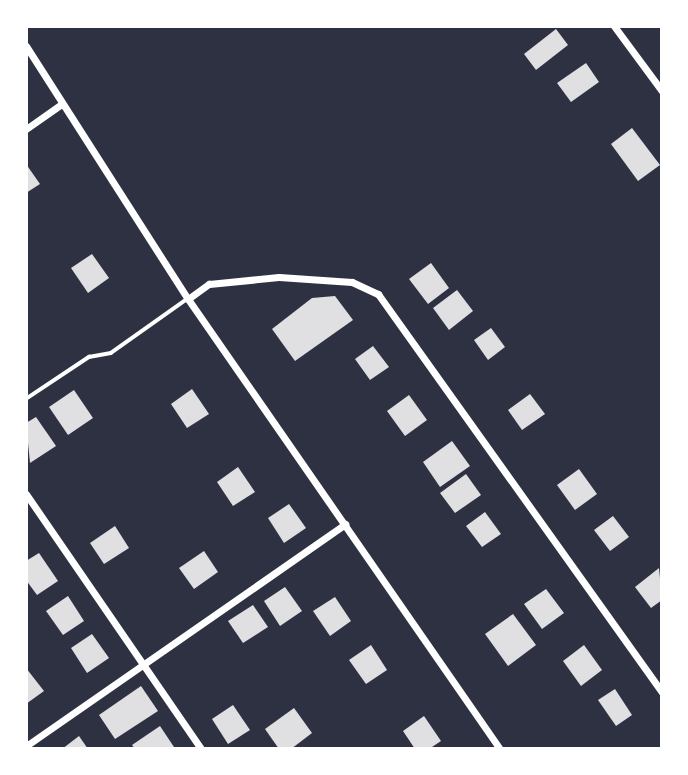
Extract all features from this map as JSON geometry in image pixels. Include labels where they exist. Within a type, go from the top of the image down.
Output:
[{"type":"street","points":[[614,26],[662,91]]},
{"type":"street","points":[[26,46],[60,104],[188,299],[500,749]]},
{"type":"street","points":[[26,129],[60,104]]},
{"type":"street","points":[[188,299],[209,285],[279,277],[352,282],[378,293],[662,692]]},
{"type":"street","points":[[26,495],[201,749]]},
{"type":"street","points":[[26,746],[142,662],[345,524]]},
{"type":"lane","points":[[26,399],[89,357],[111,353],[188,299]]},
{"type":"building","points":[[556,29],[568,45],[536,70],[524,54]]},
{"type":"building","points":[[586,63],[599,82],[571,102],[557,83]]},
{"type":"building","points":[[632,128],[660,165],[638,181],[611,144]]},
{"type":"building","points":[[26,164],[40,184],[26,193]]},
{"type":"building","points":[[92,254],[109,278],[88,293],[71,268]]},
{"type":"building","points":[[431,263],[449,288],[428,304],[409,279]]},
{"type":"building","points":[[457,290],[473,311],[449,330],[433,308]]},
{"type":"building","points":[[335,296],[353,320],[295,361],[272,329],[312,298]]},
{"type":"building","points":[[491,328],[505,347],[488,360],[474,340]]},
{"type":"building","points":[[373,346],[389,367],[370,380],[355,359]]},
{"type":"building","points":[[192,389],[209,414],[187,428],[171,404]]},
{"type":"building","points":[[74,390],[93,418],[68,435],[49,407]]},
{"type":"building","points":[[530,394],[545,414],[522,430],[508,410]]},
{"type":"building","points":[[409,395],[427,420],[405,436],[387,411]]},
{"type":"building","points":[[36,417],[56,446],[30,463],[26,423]]},
{"type":"building","points":[[452,441],[470,466],[440,487],[423,462]]},
{"type":"building","points":[[238,467],[255,492],[233,506],[217,482]]},
{"type":"building","points":[[579,469],[597,494],[575,510],[557,485]]},
{"type":"building","points":[[466,474],[481,495],[455,513],[440,493]]},
{"type":"building","points":[[289,504],[306,528],[284,543],[268,518]]},
{"type":"building","points":[[485,512],[501,534],[482,547],[466,526]]},
{"type":"building","points":[[613,516],[629,537],[610,551],[594,530]]},
{"type":"building","points":[[115,526],[129,548],[104,564],[90,543]]},
{"type":"building","points":[[204,551],[218,572],[194,589],[179,568]]},
{"type":"building","points":[[39,553],[58,581],[37,595],[26,580],[26,561]]},
{"type":"building","points":[[659,568],[662,600],[651,608],[635,587]]},
{"type":"building","points":[[285,587],[302,611],[280,626],[264,601]]},
{"type":"building","points":[[546,589],[564,613],[542,629],[524,604]]},
{"type":"building","points":[[68,596],[84,621],[63,635],[46,611]]},
{"type":"building","points":[[335,597],[351,621],[330,636],[313,611]]},
{"type":"building","points":[[253,605],[268,627],[243,643],[228,621]]},
{"type":"building","points":[[513,614],[536,645],[508,666],[485,634]]},
{"type":"building","points":[[92,634],[109,658],[87,673],[71,648]]},
{"type":"building","points":[[371,645],[387,670],[366,684],[349,660]]},
{"type":"building","points":[[584,645],[602,670],[581,686],[563,661]]},
{"type":"building","points":[[26,668],[44,691],[26,704]]},
{"type":"building","points":[[141,686],[158,711],[115,739],[99,715]]},
{"type":"building","points":[[615,689],[632,715],[616,726],[598,700]]},
{"type":"building","points":[[233,705],[250,730],[228,744],[212,719]]},
{"type":"building","points":[[294,708],[312,733],[291,749],[279,749],[265,729]]},
{"type":"building","points":[[424,716],[441,741],[429,749],[415,749],[403,731]]},
{"type":"building","points":[[160,726],[174,747],[135,749],[132,745]]},
{"type":"building","points":[[79,736],[88,749],[62,749]]}]
